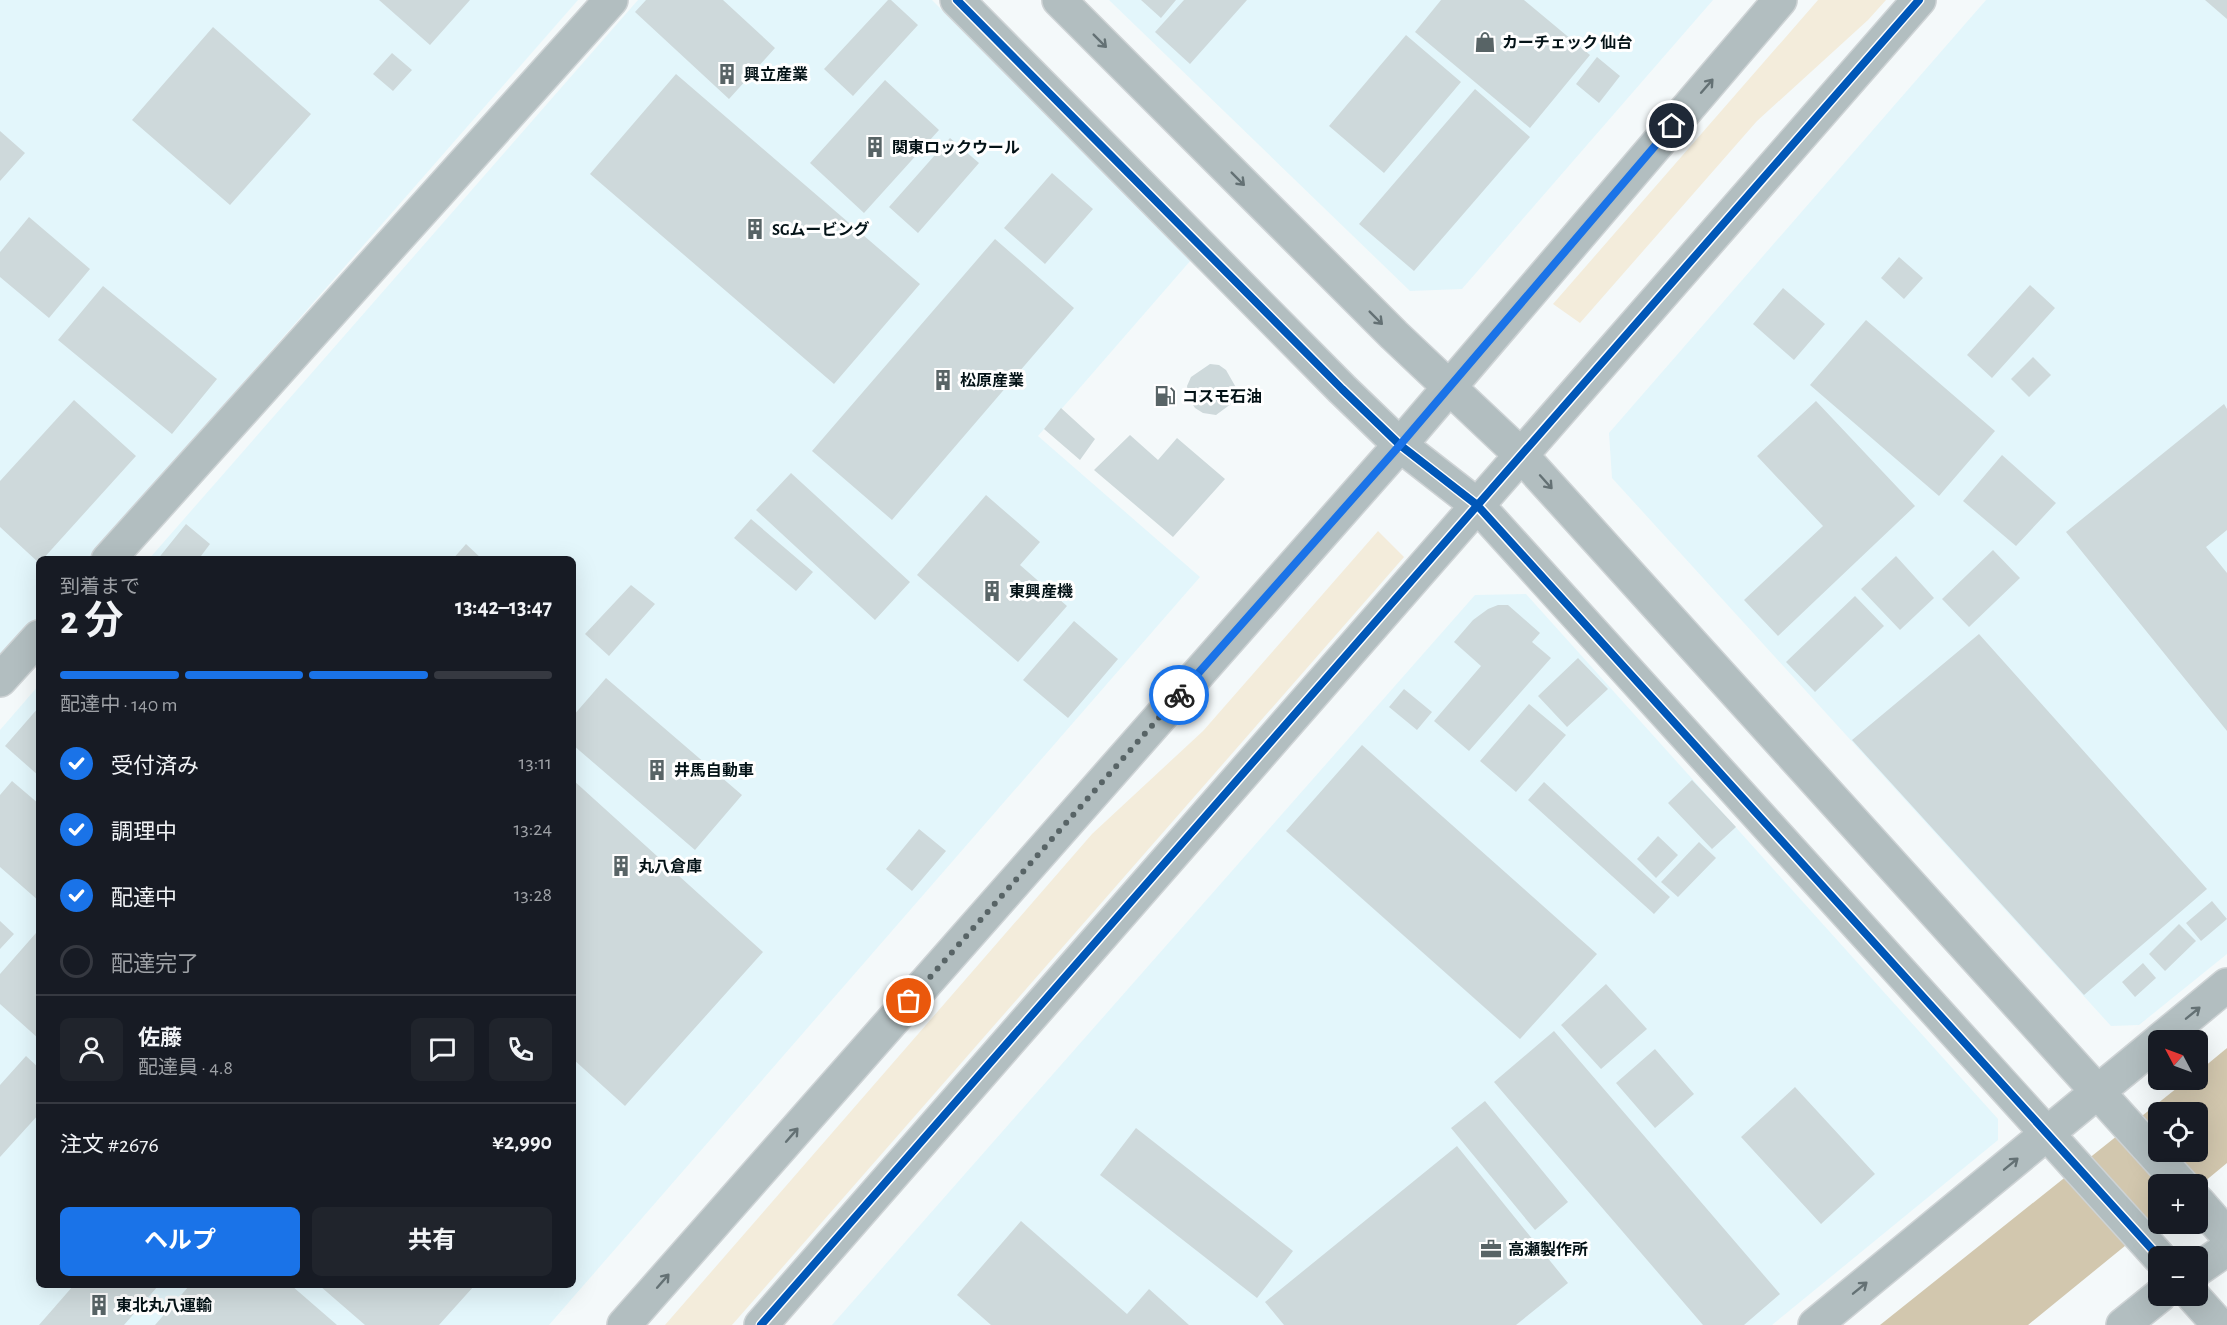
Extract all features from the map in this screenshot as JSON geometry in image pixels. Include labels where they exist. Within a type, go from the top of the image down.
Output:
[{"type":"street","points":[[112,556],[610,0]]},
{"type":"street","points":[[957,0],[1334,381],[1400,445],[1477,505],[2149,1246]]},
{"type":"street","points":[[1059,0],[1448,388],[1521,455],[2172,1174]]},
{"type":"street","points":[[624,1325],[1400,445],[1780,0]]},
{"type":"street","points":[[761,1325],[1919,0]]},
{"type":"street","points":[[0,680],[36,640]]},
{"type":"street","points":[[2173,1030],[2227,986]]},
{"type":"street","points":[[1815,1325],[2148,1050]]},
{"type":"street","points":[[2208,1213],[2227,1235]]},
{"type":"street","points":[[2208,1262],[2227,1249]]},
{"type":"street","points":[[2124,1325],[2148,1306]]},
{"type":"street","points":[[2202,1306],[2219,1325]]},
{"type":"shaded area","points":[[0,0],[578,0],[92,556],[36,556],[36,620],[0,662]]},
{"type":"shaded area","points":[[638,0],[932,0],[1191,260],[1038,436],[1200,577],[549,1325],[0,1325],[0,730],[36,688],[36,1288],[576,1288],[576,556],[152,556]]},
{"type":"shaded area","points":[[1109,0],[1713,0],[1462,289],[1410,291]]},
{"type":"shaded area","points":[[1818,0],[1886,0],[1868,20],[1757,121],[1580,323],[1553,304]]},
{"type":"shaded area","points":[[1986,0],[2227,0],[2227,954],[2139,1025],[2111,1026],[1612,478],[1609,433]]},
{"type":"shaded area","points":[[1378,531],[1404,557],[732,1325],[665,1325],[1092,834],[1203,731]]},
{"type":"shaded area","points":[[1526,594],[1998,1119],[1998,1140],[1772,1325],[832,1325],[1475,595]]},
{"type":"shaded area","points":[[2227,1048],[2227,1163],[2208,1179],[2208,1174],[2148,1174],[2148,1227],[2028,1325],[1880,1325],[2148,1111],[2148,1162],[2208,1162],[2208,1102],[2159,1102],[2174,1090],[2208,1090],[2208,1064]]},
{"type":"building","points":[[379,0],[470,0],[430,45]]},
{"type":"building","name":"興立産業","points":[[646,0],[723,0],[775,48],[729,99],[635,12]]},
{"type":"building","points":[[888,0],[891,0],[918,25],[853,96],[824,69]]},
{"type":"building","points":[[1141,0],[1176,0],[1161,18]]},
{"type":"building","points":[[1184,0],[1247,0],[1190,64],[1155,32]]},
{"type":"building","points":[[1441,0],[1524,0],[1590,55],[1530,128],[1415,32]]},
{"type":"building","points":[[2205,0],[2227,0],[2227,19]]},
{"type":"building","points":[[213,27],[311,114],[230,205],[132,120]]},
{"type":"building","points":[[1406,35],[1461,82],[1384,173],[1329,126]]},
{"type":"building","points":[[392,53],[412,70],[393,91],[373,74]]},
{"type":"building","points":[[1597,57],[1620,76],[1599,103],[1576,84]]},
{"type":"building","name":"SGムービング","points":[[676,74],[920,284],[834,384],[590,174]]},
{"type":"building","name":"関東ロックウール","points":[[885,80],[939,130],[864,213],[810,163]]},
{"type":"building","points":[[1475,89],[1530,137],[1414,271],[1359,224]]},
{"type":"building","points":[[0,131],[25,153],[0,181]]},
{"type":"building","points":[[950,138],[979,163],[918,233],[889,207]]},
{"type":"building","points":[[1052,173],[1093,209],[1045,264],[1004,228]]},
{"type":"building","points":[[29,217],[90,269],[49,318],[0,277],[0,252]]},
{"type":"building","name":"松原産業","points":[[995,239],[1074,308],[892,520],[812,451]]},
{"type":"building","points":[[1899,257],[1923,278],[1904,299],[1881,278]]},
{"type":"building","points":[[2030,285],[2055,308],[1992,378],[1967,355]]},
{"type":"building","points":[[103,286],[217,379],[172,434],[58,340]]},
{"type":"building","points":[[1783,288],[1825,324],[1794,360],[1753,324]]},
{"type":"building","points":[[1866,320],[1995,431],[1939,496],[1810,385]]},
{"type":"building","points":[[2033,357],[2051,375],[2029,397],[2011,379]]},
{"type":"building","points":[[1210,364],[1219,365],[1226,370],[1238,391],[1235,401],[1216,415],[1203,413],[1195,408],[1189,399],[1187,386],[1191,377]]},
{"type":"building","points":[[74,400],[136,456],[46,556],[36,556],[36,560],[0,527],[0,481]]},
{"type":"building","points":[[1816,401],[1915,506],[1778,636],[1744,600],[1823,526],[1757,456]]},
{"type":"building","points":[[2224,404],[2227,409],[2227,530],[2206,547],[2227,573],[2227,731],[2066,532]]},
{"type":"building","points":[[1061,408],[1095,439],[1080,460],[1044,429]]},
{"type":"building","points":[[1130,435],[1158,460],[1177,438],[1225,479],[1173,537],[1094,470]]},
{"type":"building","points":[[2002,455],[2056,503],[2016,546],[1963,501]]},
{"type":"building","points":[[791,473],[910,582],[875,620],[756,510]]},
{"type":"building","name":"東興産機","points":[[986,495],[1040,542],[1020,565],[1067,606],[1018,662],[917,575]]},
{"type":"building","points":[[751,519],[813,572],[796,591],[734,538]]},
{"type":"building","points":[[186,524],[210,544],[201,556],[160,556]]},
{"type":"building","points":[[466,544],[479,556],[456,556]]},
{"type":"building","points":[[1993,550],[2020,578],[1969,627],[1942,599]]},
{"type":"building","points":[[1896,556],[1934,598],[1900,630],[1861,589]]},
{"type":"building","points":[[631,585],[655,604],[609,656],[585,634]]},
{"type":"building","points":[[1855,596],[1884,626],[1815,692],[1786,662]]},
{"type":"building","points":[[1498,605],[1508,605],[1540,633],[1532,642],[1551,658],[1469,751],[1434,721],[1481,666],[1454,642],[1473,620]]},
{"type":"building","points":[[1074,621],[1118,659],[1068,718],[1023,680]]},
{"type":"building","points":[[1979,634],[2207,889],[2084,995],[1852,740]]},
{"type":"building","points":[[1578,658],[1608,689],[1567,727],[1538,696]]},
{"type":"building","name":"井馬自動車","points":[[606,678],[742,795],[695,850],[576,748],[576,713]]},
{"type":"building","points":[[1404,689],[1432,712],[1417,730],[1389,707]]},
{"type":"building","points":[[1529,704],[1566,735],[1516,792],[1480,761]]},
{"type":"building","points":[[36,710],[36,773],[5,746]]},
{"type":"building","points":[[1362,745],[1597,954],[1520,1039],[1286,831]]},
{"type":"building","points":[[1692,780],[1736,827],[1712,849],[1668,803]]},
{"type":"building","points":[[12,781],[36,801],[36,898],[0,867],[0,795]]},
{"type":"building","points":[[1544,782],[1670,897],[1654,914],[1528,800]]},
{"type":"building","name":"丸八倉庫","points":[[576,783],[763,952],[625,1106],[576,1062]]},
{"type":"building","points":[[919,829],[946,851],[912,891],[886,869]]},
{"type":"building","points":[[1658,836],[1678,855],[1656,878],[1637,859]]},
{"type":"building","points":[[1699,842],[1716,858],[1678,897],[1661,882]]},
{"type":"building","points":[[2212,901],[2227,919],[2201,941],[2186,923]]},
{"type":"building","points":[[0,921],[14,934],[0,949]]},
{"type":"building","points":[[2179,924],[2196,941],[2165,971],[2149,954]]},
{"type":"building","points":[[36,933],[36,1036],[0,1004],[0,974]]},
{"type":"building","points":[[2143,963],[2156,978],[2135,997],[2122,982]]},
{"type":"building","points":[[1606,984],[1647,1029],[1601,1069],[1561,1025]]},
{"type":"building","points":[[1554,1031],[1780,1294],[1744,1325],[1703,1325],[1494,1082]]},
{"type":"building","points":[[1655,1049],[1694,1094],[1655,1128],[1616,1083]]},
{"type":"building","points":[[26,1056],[36,1065],[36,1117],[0,1157],[0,1085]]},
{"type":"building","points":[[1795,1087],[1875,1174],[1821,1224],[1741,1137]]},
{"type":"building","points":[[1485,1101],[1568,1202],[1535,1230],[1451,1128]]},
{"type":"building","points":[[1136,1128],[1293,1251],[1257,1298],[1100,1175]]},
{"type":"building","points":[[1457,1146],[1568,1283],[1516,1325],[1284,1325],[1265,1302]]},
{"type":"building","points":[[1021,1221],[1127,1314],[1149,1289],[1189,1325],[991,1325],[957,1295]]},
{"type":"building","name":"東北丸八運輸","points":[[71,1288],[156,1288],[124,1325],[39,1325]]},
{"type":"building","points":[[187,1288],[294,1288],[337,1325],[155,1325]]},
{"type":"building","points":[[322,1288],[472,1288],[439,1325],[365,1325]]},
{"type":"cycle path","points":[[957,0],[1342,389],[1400,445],[1477,505],[2149,1246]]},
{"type":"cycle path","points":[[761,1325],[1919,0]]},
{"type":"way so far","points":[[909,1001],[1179,695]]},
{"type":"place","name":"カーチェック 仙台","points":[[1485,42]]},
{"type":"place","name":"興立産業","points":[[727,74]]},
{"type":"place","name":"関東ロックウール","points":[[875,147]]},
{"type":"place","name":"SGムービング","points":[[755,229]]},
{"type":"place","name":"松原産業","points":[[943,380]]},
{"type":"place","name":"コスモ石油","points":[[1165,396]]},
{"type":"place","name":"東興産機","points":[[992,591]]},
{"type":"place","name":"井馬自動車","points":[[657,770]]},
{"type":"place","name":"丸八倉庫","points":[[621,866]]},
{"type":"place","name":"高瀬製作所","points":[[1491,1249]]},
{"type":"place","name":"東北丸八運輸","points":[[99,1305]]},
{"type":"route","points":[[1179,695],[1400,445],[1672,126]]}]
